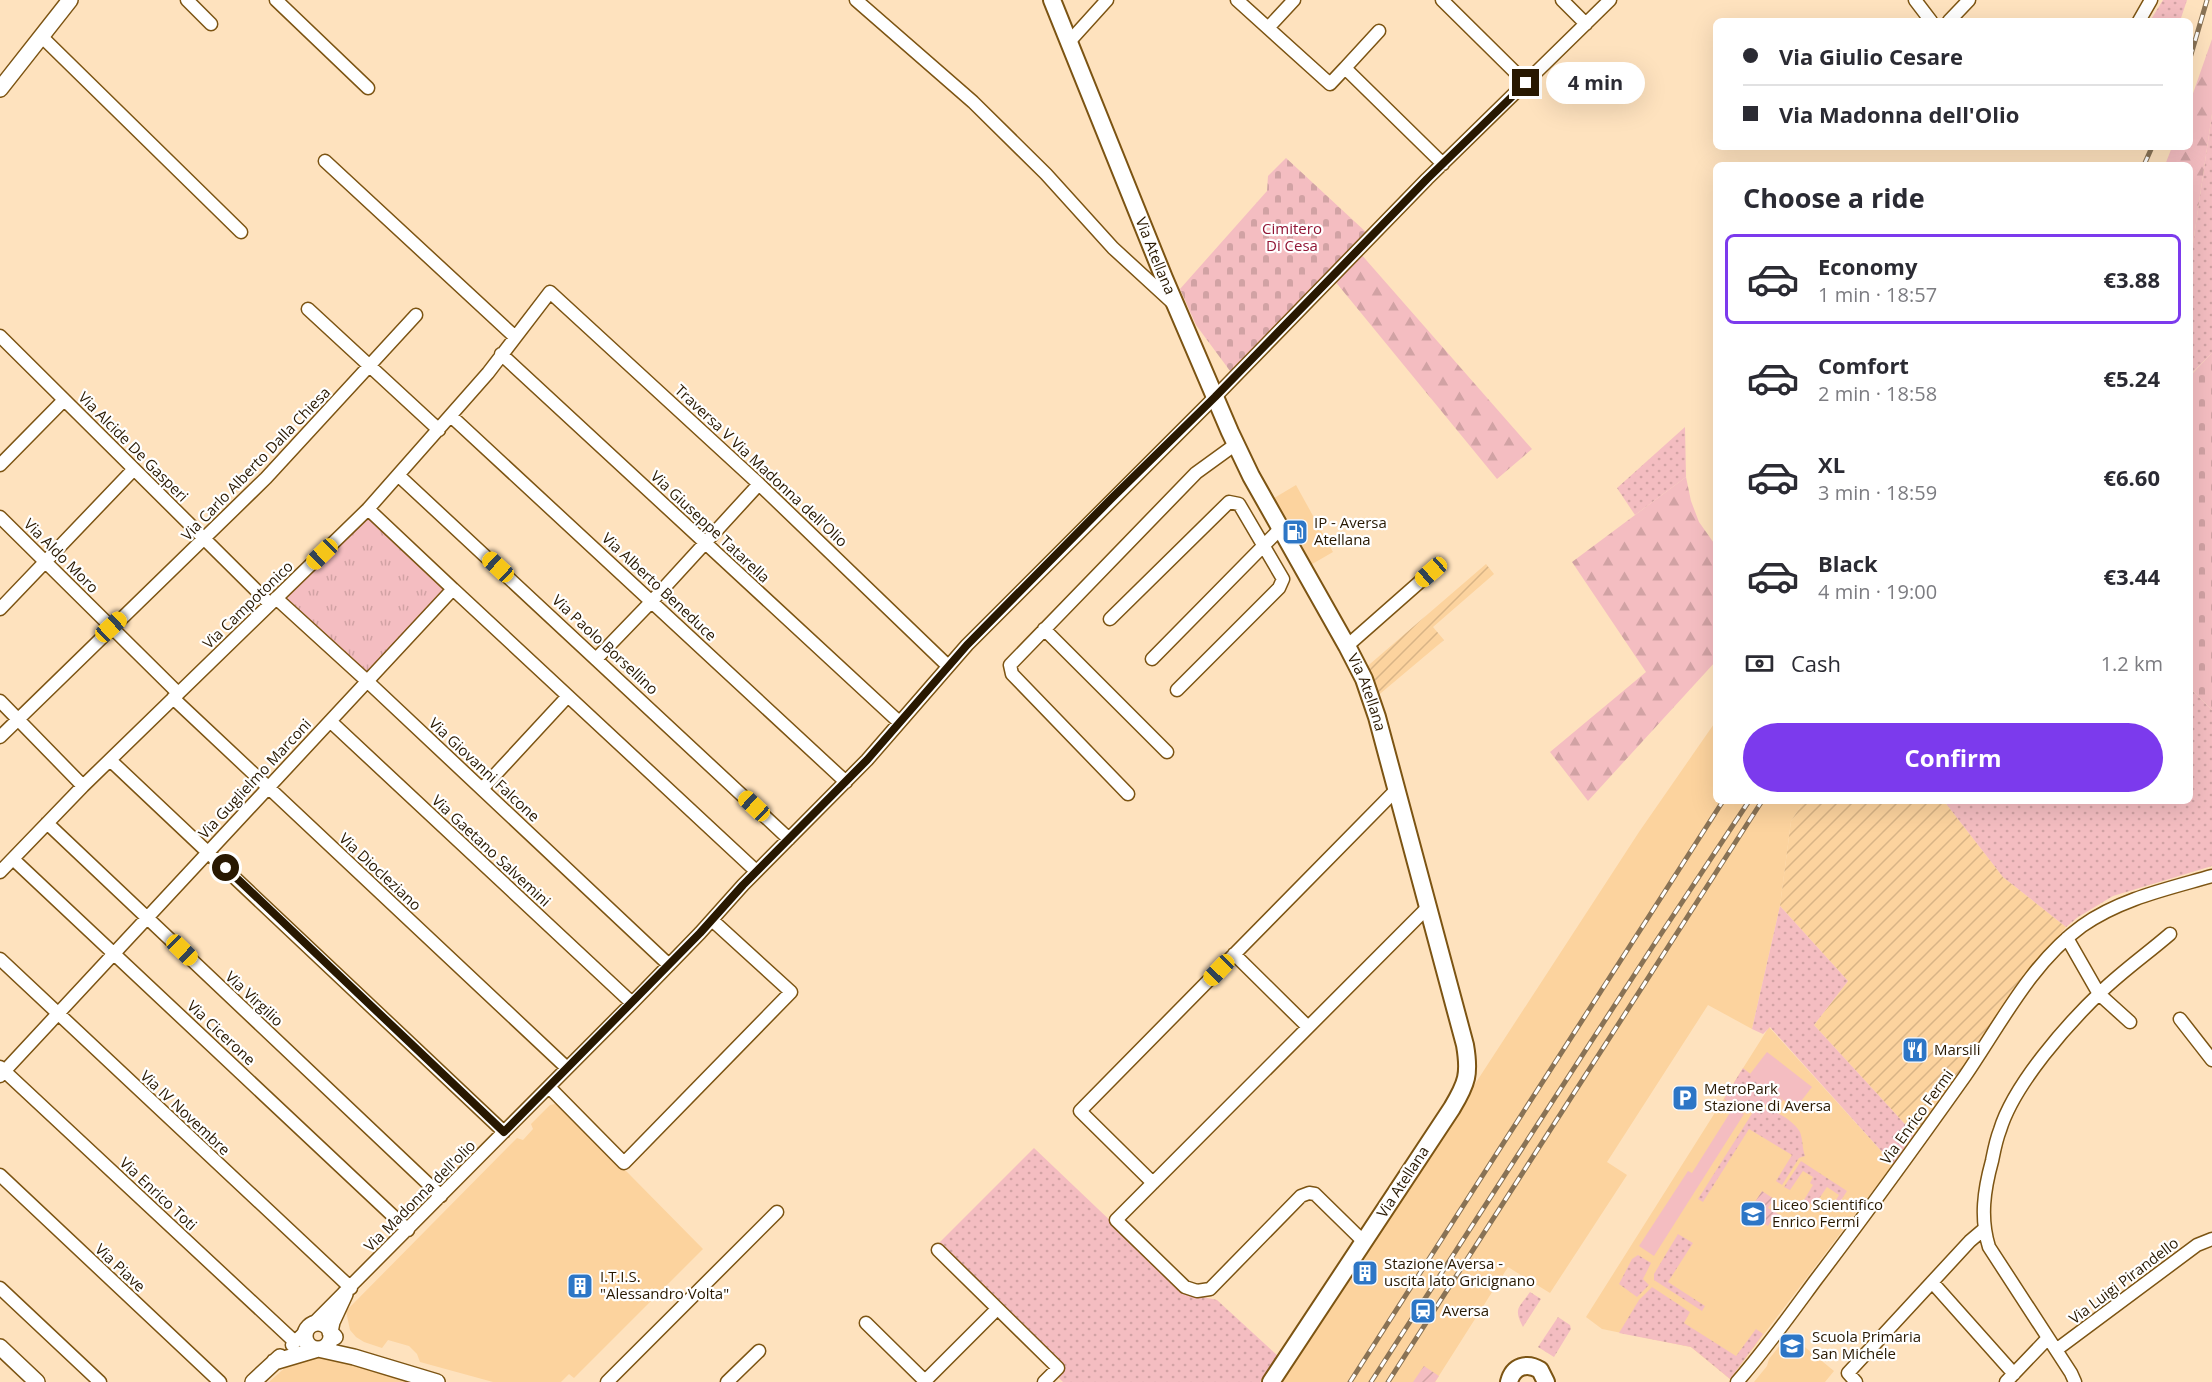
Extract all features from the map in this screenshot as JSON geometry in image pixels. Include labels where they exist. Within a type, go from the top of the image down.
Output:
[{"type":"main road","name":"Via Atellana","points":[[1052,0],[1176,306],[1236,444],[1364,679],[1428,907],[1469,1068],[1465,1085],[1452,1108],[1271,1382]]},
{"type":"main road","points":[[1509,1382],[1512,1373],[1528,1365],[1540,1370],[1546,1382]]},
{"type":"street","points":[[0,88],[70,0]]},
{"type":"street","points":[[188,0],[211,24]]},
{"type":"street","points":[[276,0],[368,88]]},
{"type":"street","points":[[856,0],[973,102],[1046,174],[1113,248],[1176,306]]},
{"type":"street","points":[[1069,42],[1107,0]]},
{"type":"street","points":[[1237,0],[1330,84],[1379,32]]},
{"type":"street","points":[[1268,28],[1294,0]]},
{"type":"street","points":[[1442,0],[1526,83]]},
{"type":"street","points":[[1562,0],[1586,24]]},
{"type":"street","points":[[1345,68],[1443,164],[1610,0]]},
{"type":"street","points":[[1915,0],[1929,18]]},
{"type":"street","points":[[1952,18],[1969,0]]},
{"type":"street","points":[[2141,18],[2151,0]]},
{"type":"street","points":[[41,36],[241,232]]},
{"type":"street","points":[[325,161],[514,336]]},
{"type":"street","name":"Via Madonna dell'olio","points":[[304,1341],[348,1291],[867,760],[948,666],[1443,164]]},
{"type":"street","name":"Via Campotonico","points":[[0,872],[83,786],[368,509],[451,416],[550,292]]},
{"type":"street","name":"Traversa V Via Madonna dell'Olio","points":[[550,292],[759,484],[948,666]]},
{"type":"street","points":[[308,309],[439,430]]},
{"type":"street","name":"Via Carlo Alberto Dalla Chiesa","points":[[0,737],[111,627],[205,540],[266,478],[416,315]]},
{"type":"street","name":"Via Alcide De Gasperi","points":[[0,336],[205,540],[273,601]]},
{"type":"street","name":"Via Giuseppe Tatarella","points":[[501,354],[898,723]]},
{"type":"street","points":[[0,465],[64,400]]},
{"type":"street","name":"Via Alberto Beneduce","points":[[451,416],[846,782]]},
{"type":"street","points":[[1128,794],[1012,674],[1010,665],[1196,473],[1236,444]]},
{"type":"street","points":[[0,609],[134,469]]},
{"type":"street","name":"Via Paolo Borsellino","points":[[398,475],[789,839]]},
{"type":"street","points":[[597,658],[759,484]]},
{"type":"street","points":[[1110,619],[1229,502],[1239,504],[1283,579],[1279,588],[1177,690]]},
{"type":"street","points":[[368,509],[756,871]]},
{"type":"street","name":"Via Aldo Moro","points":[[0,517],[111,627],[176,696]]},
{"type":"street","points":[[1152,659],[1281,528]]},
{"type":"street","points":[[1347,646],[1431,572]]},
{"type":"street","name":"Via Guglielmo Marconi","points":[[2,1071],[58,1014],[453,588]]},
{"type":"street","name":"Via Giovanni Falcone","points":[[273,601],[367,681],[669,964]]},
{"type":"street","points":[[1044,629],[1167,752]]},
{"type":"street","name":"Via Diocleziano","points":[[176,696],[268,788],[567,1068]]},
{"type":"street","points":[[482,789],[568,696]]},
{"type":"street","points":[[0,701],[83,786]]},
{"type":"street","name":"Via Gaetano Salvemini","points":[[330,721],[632,1003]]},
{"type":"street","points":[[110,760],[504,1132]]},
{"type":"street","points":[[1153,1183],[1080,1111],[1396,790]]},
{"type":"street","name":"Via Virgilio","points":[[47,823],[441,1196]]},
{"type":"street","name":"Via Cicerone","points":[[13,859],[408,1230]]},
{"type":"street","name":"Via Enrico Fermi","points":[[1737,1382],[1887,1185],[2023,990],[2052,953],[2067,938],[2102,913],[2126,901],[2212,876]]},
{"type":"street","points":[[1364,1242],[1315,1194],[1309,1193],[1301,1196],[1210,1289],[1197,1291],[1185,1287],[1116,1220],[1428,907]]},
{"type":"street","points":[[549,1087],[624,1162],[791,992],[712,920]]},
{"type":"street","points":[[2075,1382],[1989,1247],[1983,1230],[1983,1207],[1987,1180],[2004,1119],[2018,1092],[2046,1053],[2099,994],[2170,934]]},
{"type":"street","points":[[2067,938],[2099,994],[2130,1022]]},
{"type":"street","points":[[1234,954],[1308,1028]]},
{"type":"street","name":"Via IV Novembre","points":[[0,959],[348,1291]]},
{"type":"street","points":[[2180,1019],[2212,1060]]},
{"type":"street","name":"Via Enrico Toti","points":[[2,1071],[304,1341]]},
{"type":"street","name":"Via Piave","points":[[0,1175],[220,1382]]},
{"type":"street","points":[[607,1382],[777,1212]]},
{"type":"street","points":[[1856,1382],[1848,1372],[1983,1230]]},
{"type":"street","name":"Via Luigi Pirandello","points":[[2056,1350],[2197,1245],[2212,1239]]},
{"type":"street","points":[[938,1250],[1058,1368],[1044,1382]]},
{"type":"street","points":[[1932,1282],[2010,1378],[2048,1338]]},
{"type":"street","points":[[0,1288],[100,1382]]},
{"type":"street","points":[[274,1362],[304,1341],[328,1345],[332,1322],[348,1291]]},
{"type":"street","points":[[866,1323],[925,1382],[997,1309]]},
{"type":"street","points":[[253,1382],[274,1362],[304,1341],[321,1324],[354,1357]]},
{"type":"street","points":[[304,1341],[437,1382]]},
{"type":"street","points":[[0,1347],[37,1382]]},
{"type":"street","points":[[727,1382],[759,1351]]},
{"type":"shaded area","points":[[1296,485],[1333,552],[1307,567],[1269,501]]},
{"type":"shaded area","points":[[1486,564],[1494,574],[1433,627],[1444,640],[1375,698],[1363,670]]},
{"type":"shaded area","points":[[1713,725],[1713,804],[1802,804],[1791,821],[1780,906],[1752,1029],[1708,1005],[1607,1162],[1627,1175],[1550,1293],[1508,1267],[1435,1382],[1281,1382],[1639,832]]},
{"type":"shaded area","points":[[1802,804],[1946,804],[2003,877],[2066,927],[2019,987],[1919,1135],[1914,1134],[1814,1025],[1848,981],[1780,906],[1791,821]]},
{"type":"shaded area","name":"Liceo Scientifico Enrico Fermi","points":[[1769,1027],[1893,1164],[1730,1379],[1691,1347],[1602,1329],[1586,1317]]},
{"type":"shaded area","points":[[560,1104],[703,1249],[574,1378],[569,1374],[561,1382],[493,1382],[420,1362],[417,1354],[409,1346],[388,1340],[382,1348],[356,1337],[350,1330],[346,1311],[517,1138],[523,1140],[533,1129],[531,1124],[550,1105]]},
{"type":"shaded area","name":"Scuola Primaria San Michele","points":[[1789,1334],[1834,1371],[1825,1382],[1754,1382]]},
{"type":"shaded area","points":[[324,1356],[410,1382],[269,1382],[288,1365],[308,1358]]},
{"type":"green space","points":[[2163,0],[2187,0],[2181,18],[2152,18]]},
{"type":"green space","points":[[2212,39],[2212,114],[2193,244],[2193,162],[2166,162],[2171,150],[2193,150],[2193,93]]},
{"type":"green space","points":[[2212,114],[2212,353],[2193,372],[2193,244]]},
{"type":"green space","name":"Cimitero Di Cesa","points":[[1286,158],[1367,233],[1338,261],[1233,375],[1196,325],[1180,289],[1267,191],[1268,176]]},
{"type":"green space","points":[[1360,253],[1532,449],[1497,479],[1334,280]]},
{"type":"green space","points":[[2212,353],[2212,710],[2193,691],[2193,373]]},
{"type":"green space","points":[[1685,427],[1686,477],[1635,515],[1617,488]]},
{"type":"green space","points":[[1686,477],[1691,501],[1699,522],[1713,542],[1713,664],[1588,801],[1550,752],[1646,672],[1572,562]]},
{"type":"green space","points":[[368,517],[444,590],[367,673],[285,597]]},
{"type":"green space","points":[[2193,691],[2212,710],[2212,866],[2113,896],[2066,927],[2003,877],[1946,804],[2193,804]]},
{"type":"green space","points":[[1780,906],[1848,981],[1814,1025],[1914,1134],[1893,1164],[1770,1027],[1763,1034],[1752,1029]]},
{"type":"green space","points":[[1767,1052],[1812,1087],[1795,1109],[1750,1074]]},
{"type":"green space","points":[[1743,1068],[1783,1100],[1777,1109],[1760,1105],[1747,1114],[1724,1099]]},
{"type":"green space","points":[[1733,1108],[1744,1114],[1654,1256],[1639,1246],[1688,1171],[1692,1173]]},
{"type":"green space","points":[[1760,1108],[1777,1113],[1797,1128],[1801,1135],[1805,1156],[1799,1158],[1782,1185],[1776,1181],[1792,1155],[1749,1129],[1703,1202],[1698,1199],[1754,1110]]},
{"type":"green space","points":[[1034,1148],[1181,1288],[1198,1296],[1217,1300],[1278,1356],[1260,1382],[1063,1382],[1058,1377],[1065,1369],[938,1244]]},
{"type":"green space","points":[[1801,1161],[1847,1191],[1838,1205],[1836,1200],[1839,1195],[1827,1187],[1814,1206],[1804,1200],[1813,1185],[1810,1183],[1813,1177],[1803,1171],[1790,1190],[1784,1187]]},
{"type":"green space","points":[[1762,1191],[1774,1199],[1768,1208],[1780,1215],[1776,1221],[1772,1219],[1768,1226],[1748,1213]]},
{"type":"green space","points":[[1678,1234],[1693,1243],[1668,1282],[1705,1306],[1702,1311],[1654,1280],[1654,1274]]},
{"type":"green space","points":[[1638,1255],[1651,1263],[1643,1279],[1649,1285],[1637,1297],[1619,1284],[1632,1259]]},
{"type":"green space","points":[[1652,1287],[1690,1312],[1684,1323],[1736,1356],[1756,1329],[1763,1334],[1730,1379],[1691,1347],[1619,1333],[1639,1300]]},
{"type":"green space","points":[[1530,1292],[1541,1299],[1523,1327],[1518,1312],[1520,1305]]},
{"type":"green space","points":[[1558,1317],[1570,1325],[1571,1329],[1554,1357],[1538,1347]]},
{"type":"green space","points":[[1424,1366],[1439,1376],[1435,1382],[1413,1382]]},
{"type":"railway","points":[[2193,48],[2207,0]]},
{"type":"railway","points":[[2145,162],[2151,150]]},
{"type":"railway","points":[[1350,1382],[1721,804]]},
{"type":"railway","points":[[1371,1382],[1747,804]]},
{"type":"railway","points":[[1388,1382],[1760,804]]},
{"type":"place","name":"IP - Aversa Atellana","points":[[1295,532]]},
{"type":"place","name":"Marsili","points":[[1915,1050]]},
{"type":"place","name":"MetroPark Stazione di Aversa","points":[[1685,1098]]},
{"type":"place","name":"Liceo Scientifico Enrico Fermi","points":[[1753,1214]]},
{"type":"place","name":"Stazione Aversa - uscita lato Gricignano","points":[[1365,1273]]},
{"type":"place","name":"I.T.I.S. \"Alessandro Volta\"","points":[[580,1286]]},
{"type":"place","name":"Aversa","points":[[1423,1311]]},
{"type":"place","name":"Scuola Primaria San Michele","points":[[1792,1346]]},
{"type":"route","points":[[226,868],[504,1132],[867,760],[967,645],[1215,397],[1427,179],[1526,83]]}]
